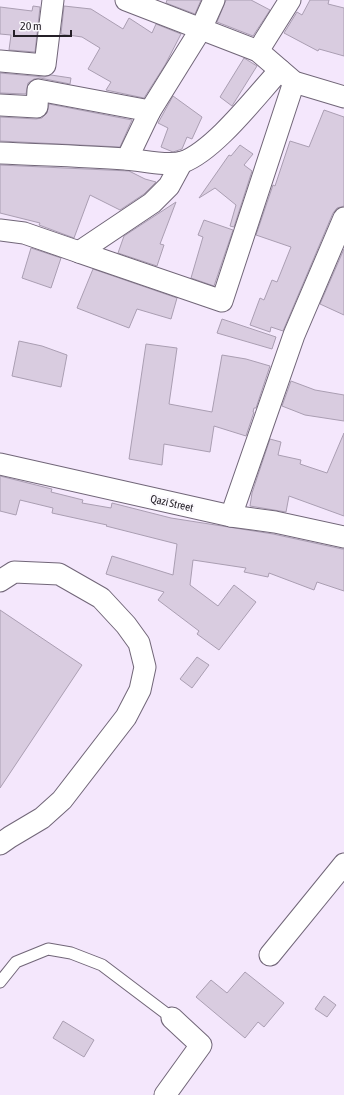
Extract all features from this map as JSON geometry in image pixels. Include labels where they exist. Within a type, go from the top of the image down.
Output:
[{"type":"street","points":[[0,61],[45,65],[53,0]]},
{"type":"street","points":[[126,0],[258,51],[287,76],[344,97]]},
{"type":"street","points":[[127,159],[150,111],[201,29],[214,0]]},
{"type":"street","points":[[258,51],[290,0]]},
{"type":"street","points":[[0,153],[127,159],[158,164],[182,162],[202,151],[287,76]]},
{"type":"street","points":[[0,230],[24,233],[222,301],[287,76]]},
{"type":"street","points":[[0,105],[37,107],[38,90],[150,111]]},
{"type":"street","points":[[80,252],[152,203],[169,186],[182,162]]},
{"type":"street","points":[[231,516],[294,335],[344,218]]},
{"type":"street","name":"Qazi Street","points":[[0,464],[231,516],[275,522],[344,537]]},
{"type":"street","points":[[0,581],[14,572],[59,574],[101,598],[126,625],[139,643],[144,667],[140,690],[126,717],[62,800],[42,818],[0,844]]},
{"type":"street","points":[[270,955],[344,864]]},
{"type":"street","points":[[165,1095],[201,1045],[172,1018]]},
{"type":"lane","points":[[0,982],[16,962],[48,949],[72,953],[102,965],[172,1018]]},
{"type":"building","points":[[167,0],[201,0],[195,14],[166,3]]},
{"type":"building","points":[[226,0],[251,0],[270,10],[253,36],[217,22]]},
{"type":"building","points":[[310,0],[329,0],[328,4],[344,8],[344,56],[319,49],[318,51],[284,33],[297,12],[302,15]]},
{"type":"building","points":[[33,6],[40,7],[35,52],[9,50],[11,35],[0,34],[0,7],[32,11]]},
{"type":"building","points":[[64,6],[91,9],[123,29],[129,18],[152,33],[156,24],[181,34],[165,65],[144,98],[106,90],[111,82],[88,69],[100,48],[82,37],[61,34]]},
{"type":"building","points":[[244,58],[257,66],[232,106],[220,97]]},
{"type":"building","points":[[0,73],[44,77],[51,75],[71,78],[70,84],[40,78],[34,79],[28,83],[26,94],[0,93]]},
{"type":"building","points":[[173,96],[202,117],[192,139],[187,137],[182,149],[173,152],[161,147],[168,128],[158,123]]},
{"type":"building","points":[[49,104],[132,120],[120,147],[0,141],[0,117],[42,118],[47,113]]},
{"type":"building","points":[[324,110],[344,117],[344,206],[337,208],[333,213],[283,331],[271,327],[270,332],[250,325],[260,298],[264,300],[272,280],[277,282],[291,247],[256,235],[273,185],[275,186],[290,141],[309,147]]},
{"type":"building","points":[[240,145],[253,154],[244,165],[252,171],[234,227],[230,226],[236,205],[215,188],[199,198],[229,155],[231,156]]},
{"type":"building","points":[[0,165],[129,171],[145,179],[156,182],[144,194],[120,210],[90,195],[74,238],[39,225],[40,223],[0,213]]},
{"type":"building","points":[[176,202],[160,244],[164,245],[157,266],[118,253],[124,236]]},
{"type":"building","points":[[204,220],[233,230],[214,286],[191,278],[203,237],[198,235]]},
{"type":"building","points":[[31,248],[61,258],[51,288],[22,278]]},
{"type":"building","points":[[344,249],[344,315],[320,304]]},
{"type":"building","points":[[93,269],[177,298],[171,319],[137,309],[129,328],[77,308]]},
{"type":"building","points":[[222,319],[276,337],[272,349],[217,333]]},
{"type":"building","points":[[19,341],[42,346],[67,355],[61,387],[12,376]]},
{"type":"building","points":[[146,344],[177,348],[169,404],[212,412],[222,355],[246,359],[270,366],[256,408],[254,408],[246,436],[214,426],[210,452],[164,444],[162,465],[129,459]]},
{"type":"building","points":[[291,381],[315,390],[344,395],[344,421],[305,415],[282,406]]},
{"type":"building","points":[[344,433],[344,516],[289,496],[286,512],[250,506],[252,493],[270,439],[281,442],[278,455],[301,460],[300,464],[327,473]]},
{"type":"building","points":[[0,476],[52,489],[51,492],[83,500],[82,503],[111,508],[112,503],[171,518],[273,534],[344,549],[344,591],[317,582],[314,590],[269,573],[268,577],[244,572],[246,568],[193,560],[190,585],[218,606],[234,585],[256,602],[219,650],[197,634],[199,631],[158,600],[164,592],[106,574],[112,556],[173,575],[177,544],[106,526],[107,525],[52,513],[53,508],[20,500],[16,515],[0,511]]},
{"type":"building","points":[[0,610],[82,665],[0,788]]},
{"type":"building","points":[[197,657],[209,665],[192,688],[180,679]]},
{"type":"building","points":[[245,972],[284,1003],[264,1027],[258,1022],[245,1038],[196,997],[211,980],[227,993]]},
{"type":"building","points":[[324,996],[336,1005],[327,1017],[315,1009]]},
{"type":"building","points":[[63,1021],[94,1040],[84,1057],[53,1038]]}]
